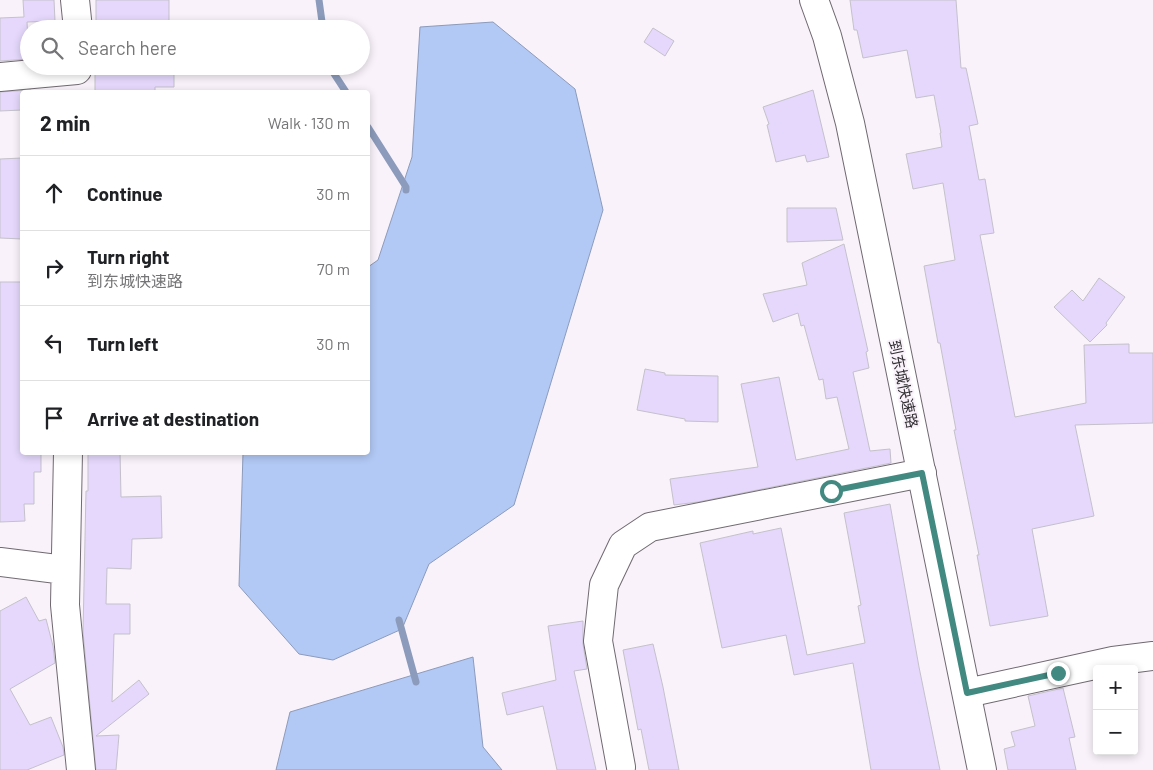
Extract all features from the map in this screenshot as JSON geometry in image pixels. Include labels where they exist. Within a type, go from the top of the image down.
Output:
[{"type":"street","points":[[75,0],[77,20]]},
{"type":"street","name":"到东城快速路","points":[[814,0],[828,36],[850,123],[982,770]]},
{"type":"street","points":[[0,76],[77,76]]},
{"type":"street","points":[[68,455],[65,605],[81,770]]},
{"type":"street","points":[[621,767],[598,641],[604,585],[623,545],[650,527],[922,473]]},
{"type":"street","points":[[0,562],[65,570]]},
{"type":"street","points":[[967,693],[1113,661],[1153,656]]},
{"type":"water","points":[[493,22],[575,89],[603,210],[514,505],[429,564],[402,629],[333,660],[299,654],[239,586],[243,455],[370,455],[370,266],[378,260],[412,157],[420,27]]},
{"type":"water","points":[[473,657],[483,747],[502,770],[276,770],[290,712]]},
{"type":"building","points":[[23,0],[54,0],[55,20],[20,20],[20,60],[0,61],[0,18],[24,17]]},
{"type":"building","points":[[96,0],[169,0],[169,20],[96,20]]},
{"type":"building","points":[[850,0],[956,0],[961,68],[966,68],[978,124],[969,126],[979,180],[985,179],[994,233],[980,235],[1015,417],[1086,403],[1084,345],[1129,344],[1129,353],[1153,353],[1153,423],[1075,425],[1094,516],[1032,529],[1048,616],[990,626],[977,555],[979,555],[924,266],[955,260],[943,183],[913,189],[906,154],[942,147],[934,95],[916,98],[907,50],[863,58],[857,30],[854,30]]},
{"type":"building","points":[[653,28],[674,41],[665,56],[644,42]]},
{"type":"building","points":[[95,75],[174,75],[174,87],[155,87],[155,90],[95,90]]},
{"type":"building","points":[[813,90],[829,157],[807,162],[805,155],[776,162],[767,125],[769,124],[763,107]]},
{"type":"building","points":[[20,91],[20,110],[0,111],[0,92]]},
{"type":"building","points":[[20,158],[20,239],[0,238],[0,159]]},
{"type":"building","points":[[787,208],[836,208],[843,240],[787,242]]},
{"type":"building","points":[[844,244],[868,351],[866,352],[869,368],[853,372],[870,451],[890,449],[891,463],[698,502],[674,505],[670,479],[758,467],[741,384],[779,377],[796,460],[849,449],[837,397],[826,399],[823,379],[819,380],[804,325],[801,326],[798,313],[773,322],[763,294],[807,285],[802,263]]},
{"type":"building","points":[[1099,278],[1125,297],[1106,323],[1107,325],[1090,342],[1054,307],[1072,290],[1083,301]]},
{"type":"building","points":[[0,282],[20,282],[20,455],[41,455],[41,472],[34,472],[34,504],[24,504],[25,521],[0,522]]},
{"type":"building","points":[[645,369],[665,373],[665,375],[718,376],[718,422],[685,421],[685,419],[637,410]]},
{"type":"building","points":[[88,455],[120,455],[121,497],[161,496],[162,538],[132,539],[131,569],[107,568],[106,604],[130,604],[130,634],[114,634],[112,702],[139,680],[149,694],[96,736],[119,735],[116,770],[96,770],[83,632],[86,491],[88,491]]},
{"type":"building","points":[[890,504],[919,667],[940,770],[871,770],[853,663],[794,675],[786,635],[722,648],[700,543],[753,531],[753,534],[781,528],[807,655],[865,643],[858,606],[861,605],[844,513]]},
{"type":"building","points":[[26,597],[39,621],[46,619],[55,663],[10,689],[30,725],[51,717],[63,747],[64,755],[27,770],[0,770],[0,611]]},
{"type":"building","points":[[583,621],[583,644],[587,669],[574,671],[596,770],[557,770],[543,706],[507,715],[502,693],[556,680],[548,626]]},
{"type":"building","points":[[653,644],[679,770],[649,770],[641,729],[638,730],[623,650]]},
{"type":"building","points":[[1063,688],[1075,737],[1069,738],[1076,770],[1008,770],[1004,749],[1015,746],[1011,732],[1035,726],[1028,696]]},
{"type":"waterway","points":[[319,0],[322,20]]},
{"type":"waterway","points":[[335,75],[345,90]]},
{"type":"waterway","points":[[370,130],[406,187],[406,190]]},
{"type":"waterway","points":[[399,620],[416,682]]},
{"type":"route","points":[[831,491],[922,473],[967,693],[1058,673]]}]
